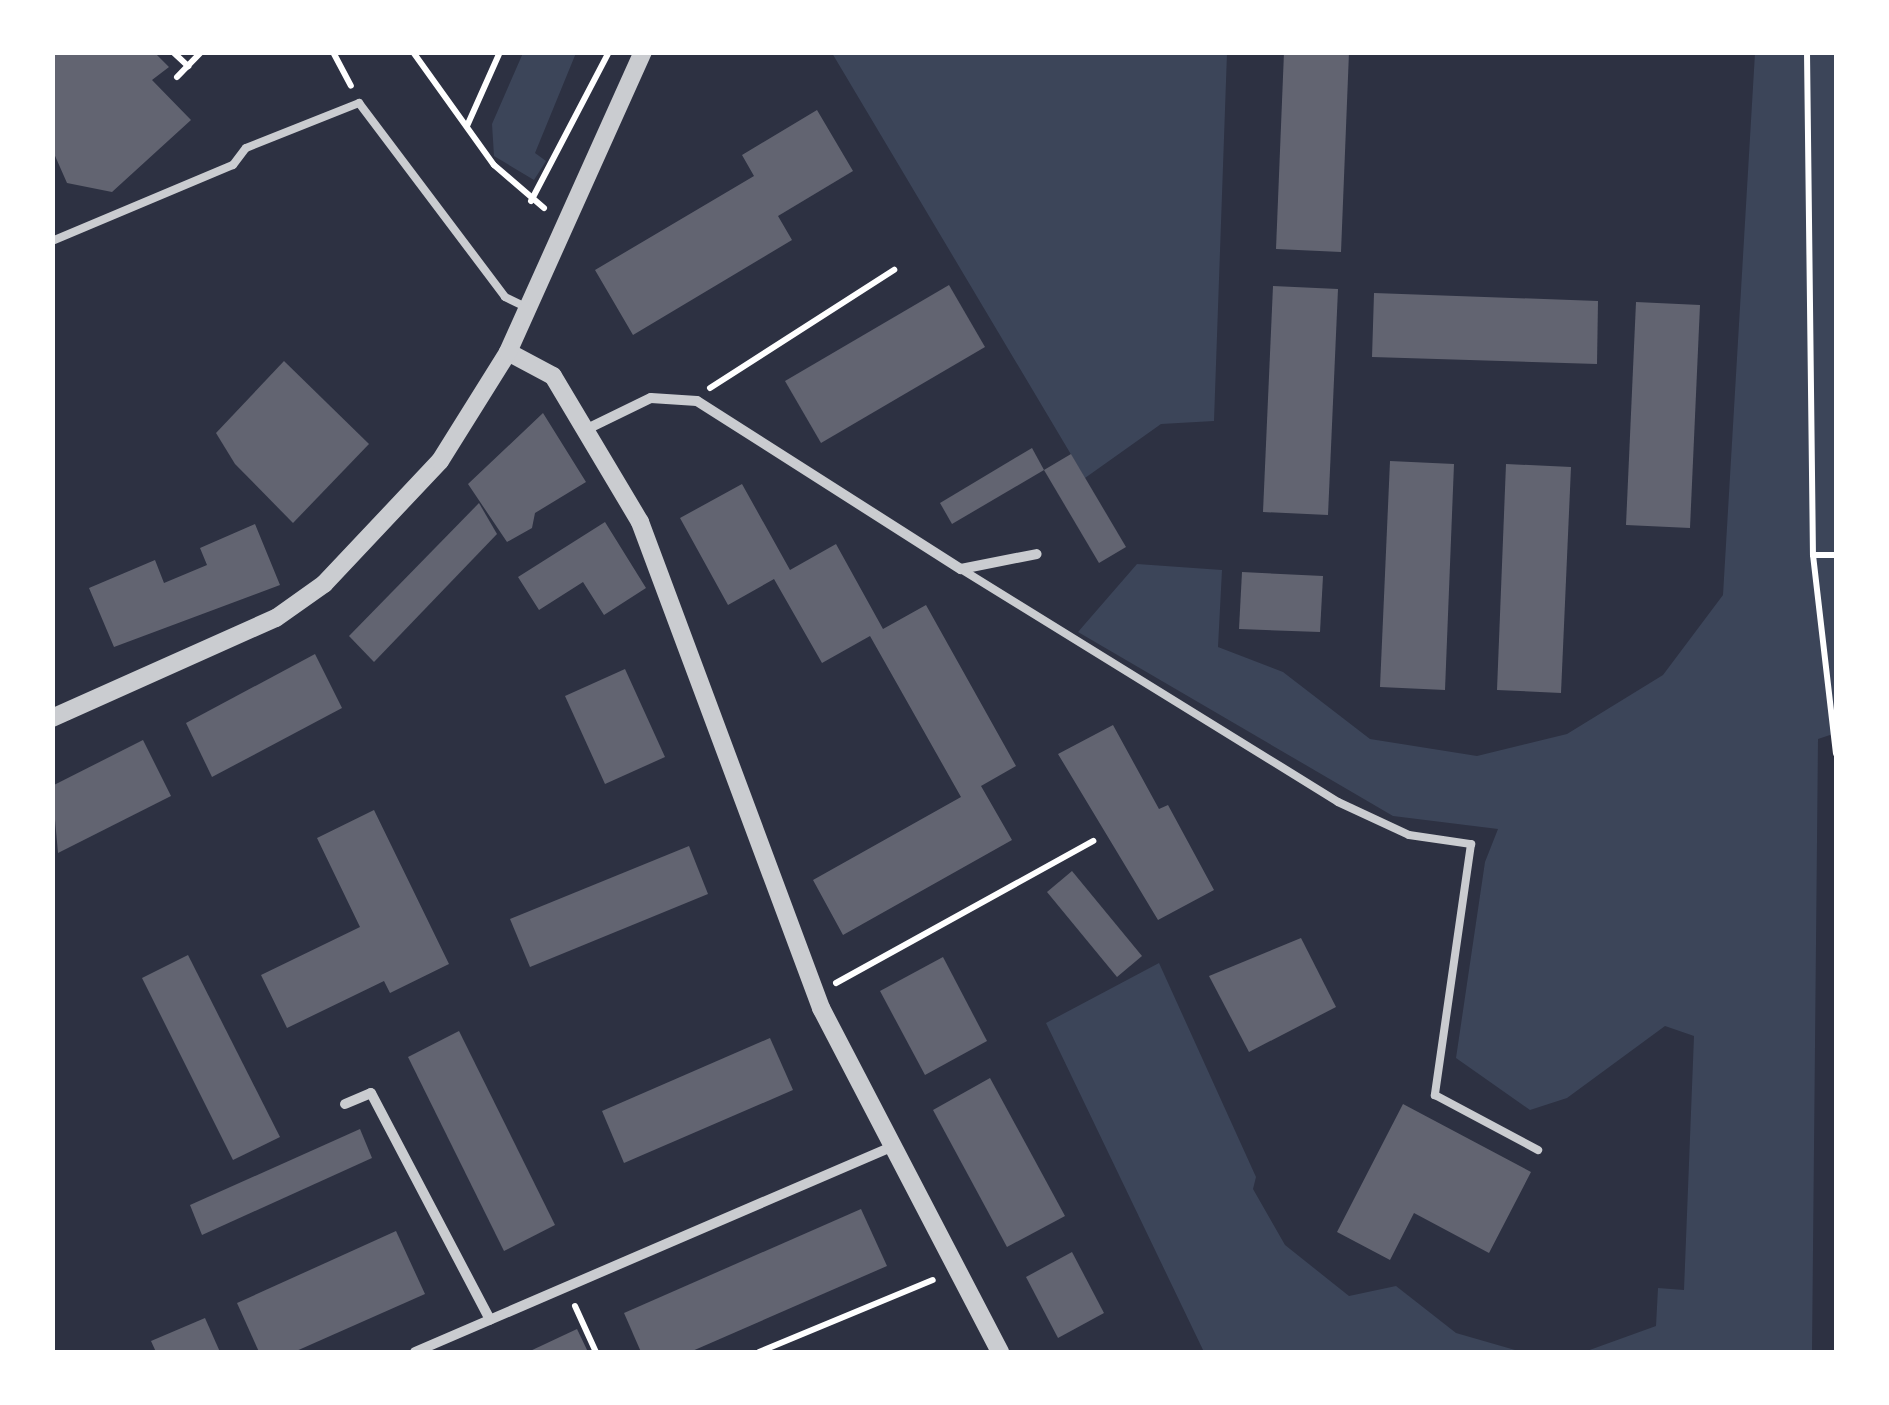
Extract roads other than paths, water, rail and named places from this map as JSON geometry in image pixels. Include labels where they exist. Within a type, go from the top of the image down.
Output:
[{"type":"street","points":[[52,718],[276,618],[324,584],[440,461],[508,352],[643,52]]},
{"type":"street","points":[[508,352],[553,376],[664,577],[741,805],[816,994],[889,1148],[1000,1352]]},
{"type":"street","points":[[585,430],[651,398],[698,401],[960,569],[1037,554]]},
{"type":"street","points":[[345,1104],[370,1093],[490,1320]]},
{"type":"street","points":[[415,1352],[889,1148]]},
{"type":"lane","points":[[52,241],[233,165],[246,148],[359,102],[505,298],[528,308]]},
{"type":"lane","points":[[960,569],[1338,802],[1408,835],[1471,844],[1435,1095],[1538,1150]]}]
